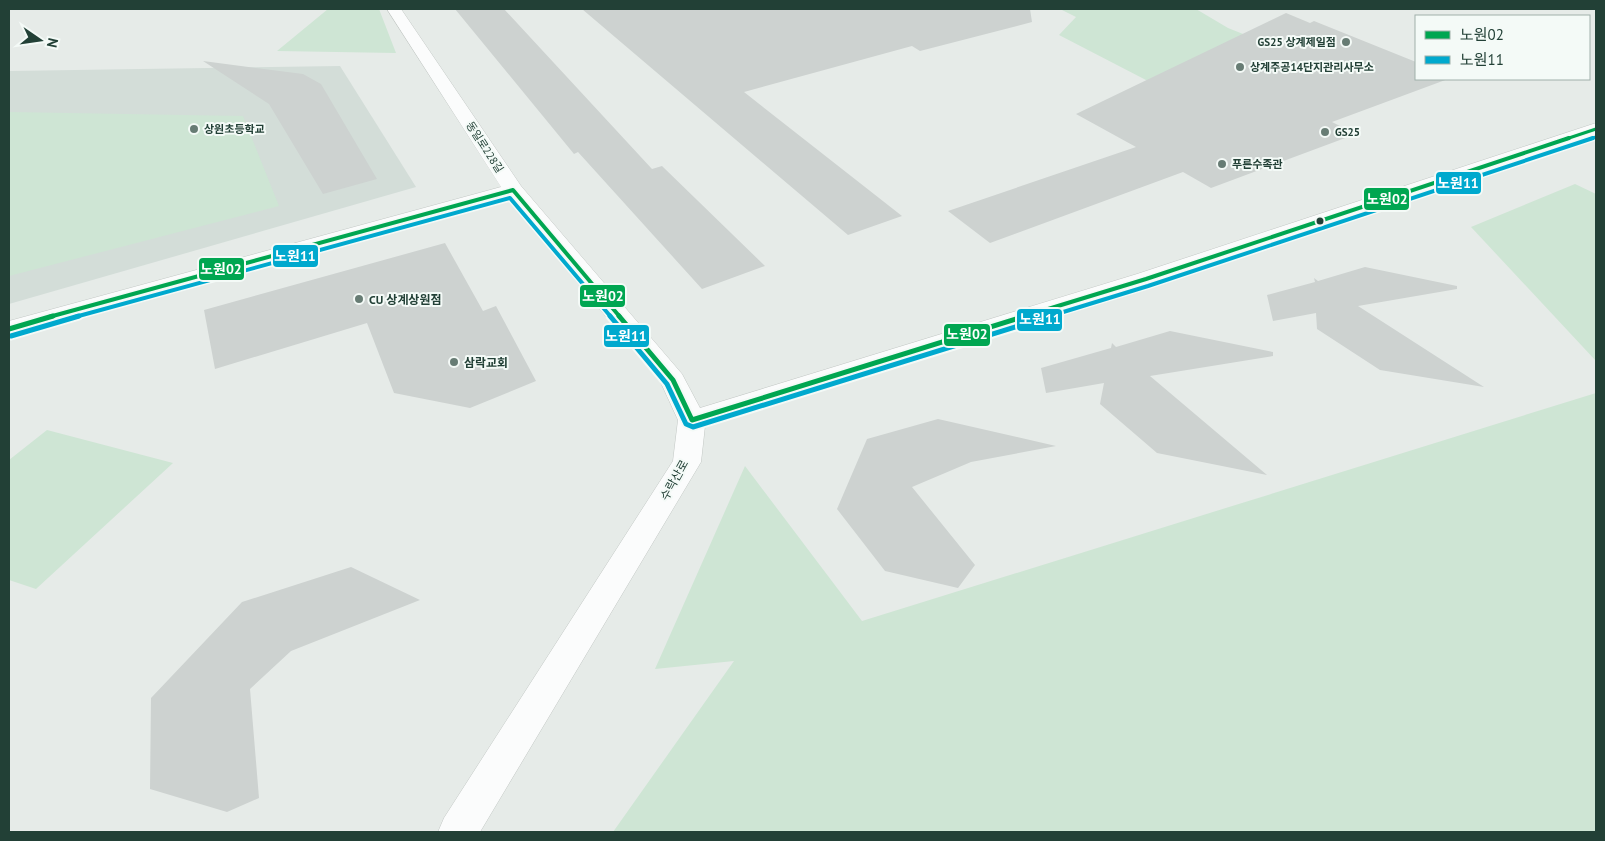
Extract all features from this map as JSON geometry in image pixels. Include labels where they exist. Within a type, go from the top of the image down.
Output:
[{"type":"street","name":"동일로228길","points":[[394,9],[513,190],[673,380],[692,420]]},
{"type":"street","points":[[692,420],[962,338],[1459,177],[1596,129]]},
{"type":"street","points":[[9,329],[141,290],[513,190]]},
{"type":"street","name":"수락산로","points":[[458,832],[687,462],[692,420]]},
{"type":"shaded area","name":"상원초등학교","points":[[340,66],[416,187],[9,304],[9,71]]},
{"type":"green space","points":[[328,9],[379,9],[396,53],[277,51]]},
{"type":"green space","points":[[1060,9],[1196,9],[1228,28],[1358,80],[1231,124],[1059,35],[1076,17]]},
{"type":"green space","points":[[9,112],[243,116],[279,206],[9,276]]},
{"type":"green space","points":[[1575,184],[1596,194],[1596,361],[1471,227]]},
{"type":"green space","points":[[1596,393],[1596,832],[613,832],[734,661],[655,669],[745,466],[862,621]]},
{"type":"green space","points":[[47,430],[173,463],[36,589],[9,580],[9,460]]},
{"type":"building","points":[[455,9],[504,9],[652,169],[662,166],[765,266],[702,289],[578,152],[574,154]]},
{"type":"building","points":[[582,9],[1030,9],[1032,22],[920,51],[912,46],[744,92],[902,216],[848,235]]},
{"type":"building","points":[[1286,13],[1310,23],[1314,21],[1415,62],[1415,80],[1445,80],[1332,122],[1356,134],[1211,188],[1183,172],[990,243],[948,211],[1136,147],[1076,114]]},
{"type":"building","points":[[203,61],[303,74],[321,84],[377,179],[323,194],[269,104]]},
{"type":"building","points":[[445,243],[483,311],[496,306],[536,381],[470,408],[394,393],[367,323],[215,369],[204,310]]},
{"type":"building","points":[[1365,267],[1457,286],[1457,289],[1358,306],[1484,387],[1380,370],[1317,329],[1316,313],[1273,321],[1267,295],[1315,282],[1314,278],[1318,281]]},
{"type":"building","points":[[1170,331],[1273,352],[1273,356],[1150,376],[1267,475],[1157,453],[1100,404],[1104,383],[1046,393],[1041,368],[1111,348],[1112,343],[1116,347]]},
{"type":"building","points":[[938,419],[1056,446],[971,462],[912,487],[975,565],[958,588],[885,571],[837,509],[867,439]]},
{"type":"building","points":[[351,567],[420,600],[291,651],[250,689],[259,798],[227,812],[150,789],[151,698],[242,602]]},
{"type":"transit line","name":"노원02","points":[[9,329],[132,293],[513,190],[673,380],[692,420],[1146,279],[1596,129]]},
{"type":"transit line","name":"노원11","points":[[11,336],[134,300],[510,198],[667,384],[686,424],[693,427],[1148,286],[1596,137]]},
{"type":"place","name":"GS25 상계제일점","points":[[1346,42]]},
{"type":"place","name":"상계주공14단지관리사무소","points":[[1240,67]]},
{"type":"place","name":"상원초등학교","points":[[194,129]]},
{"type":"place","name":"GS25","points":[[1325,132]]},
{"type":"place","name":"푸른수족관","points":[[1222,164]]},
{"type":"place","name":"CU 상계상원점","points":[[359,299]]},
{"type":"place","name":"삼락교회","points":[[454,362]]}]
